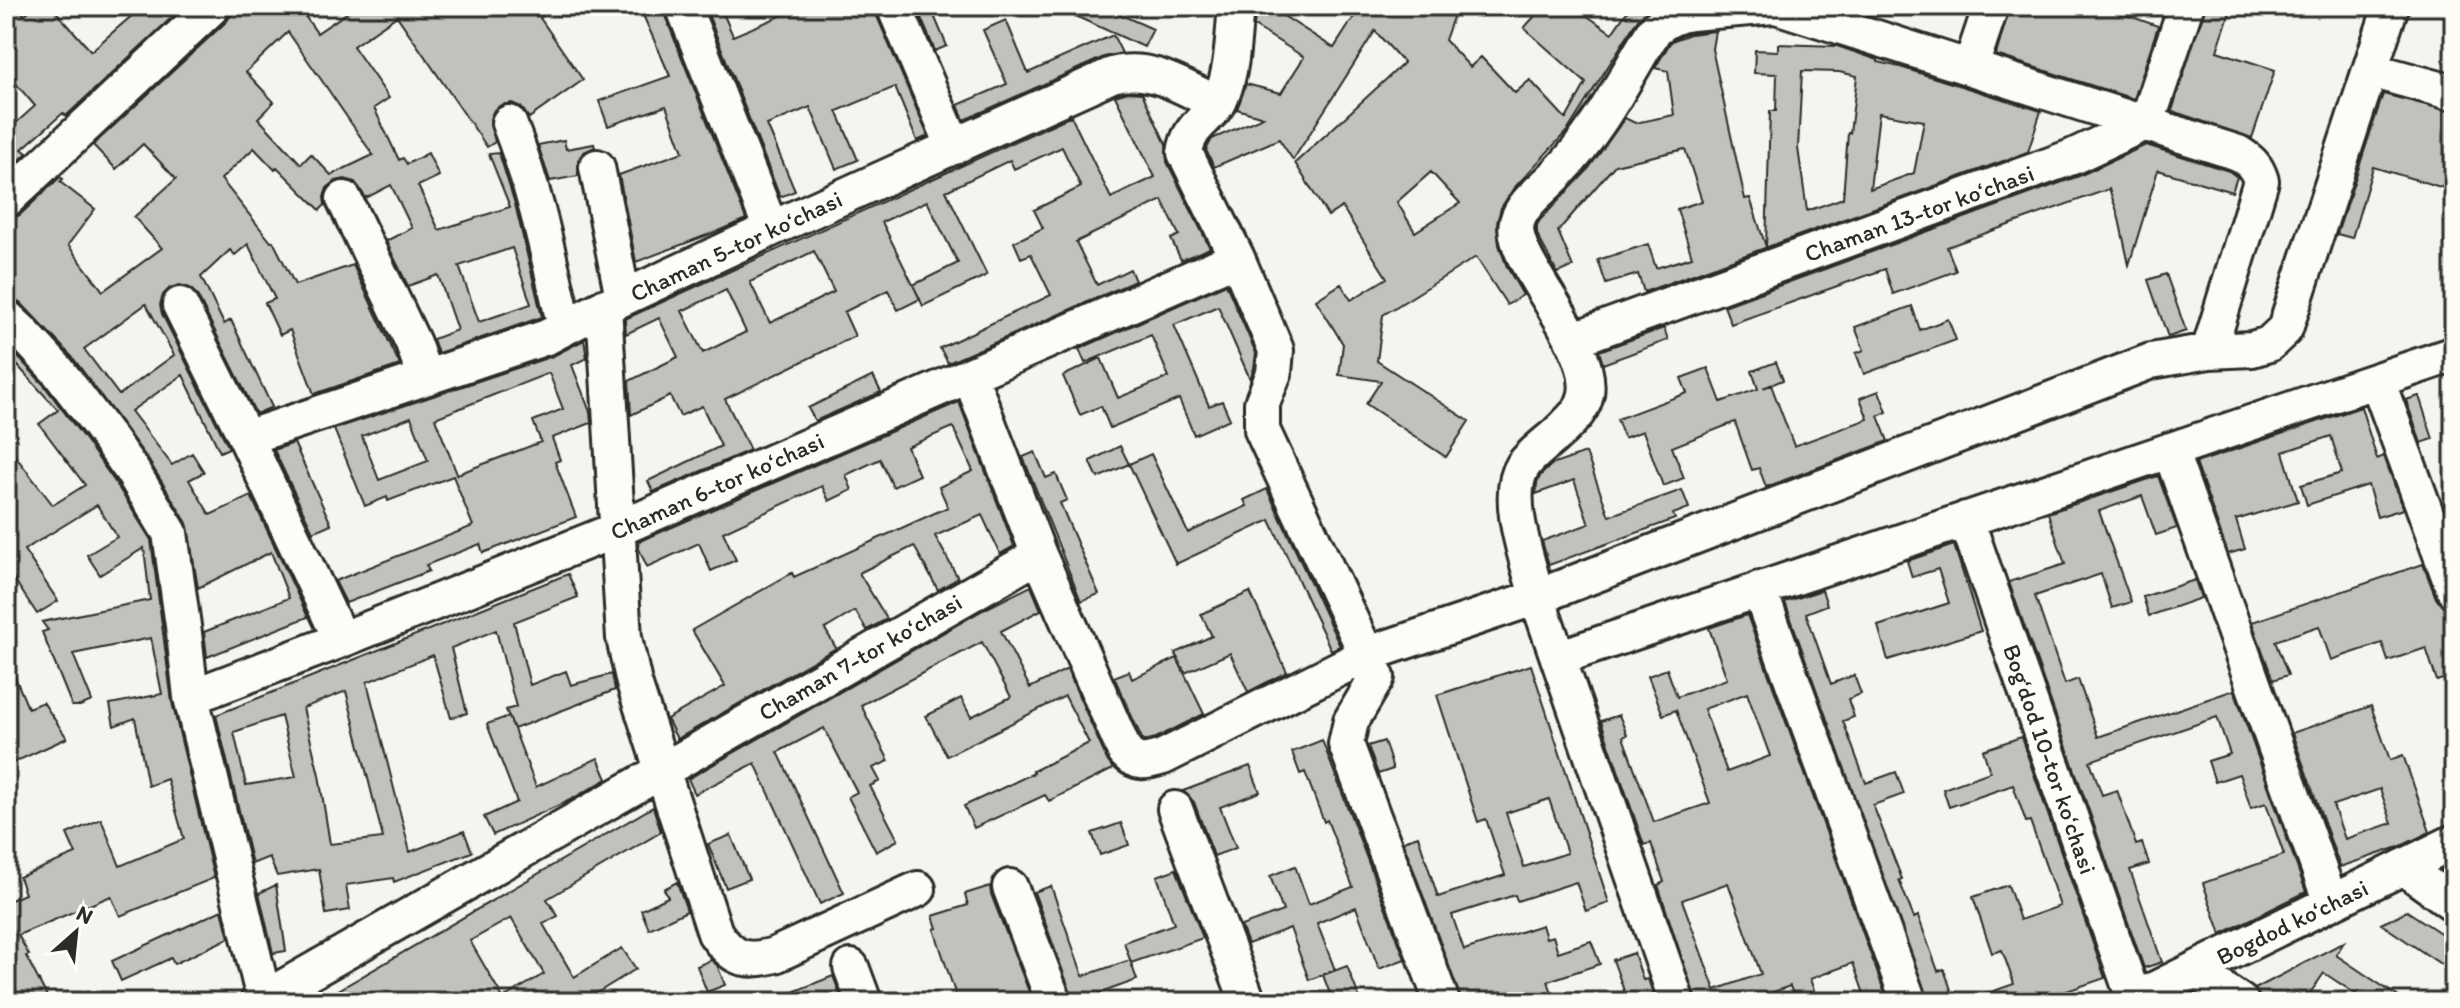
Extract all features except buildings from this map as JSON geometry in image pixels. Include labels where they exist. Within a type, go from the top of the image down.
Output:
[{"type":"street","points":[[6,200],[213,6]]},
{"type":"street","points":[[683,6],[771,229]]},
{"type":"street","points":[[894,6],[954,147]]},
{"type":"street","points":[[1236,6],[1227,80],[1217,103],[1186,140],[1185,153],[1237,258],[1276,350],[1274,373],[1262,403],[1262,430],[1377,677],[1351,721],[1346,744],[1442,1002]]},
{"type":"street","points":[[1677,1002],[1537,597],[1515,500],[1516,483],[1523,466],[1578,413],[1583,405],[1587,384],[1572,340],[1516,236],[1517,223],[1523,209],[1577,154],[1655,29],[1678,14],[1775,6],[2238,153],[2251,161],[2261,181],[2209,351]]},
{"type":"street","points":[[1971,66],[1991,6]]},
{"type":"street","points":[[2147,122],[2186,6]]},
{"type":"street","points":[[970,376],[1039,555],[1125,752],[1132,760],[1145,763],[1163,757],[1368,654],[1537,597],[2151,361],[2209,351],[2252,349],[2269,344],[2285,329],[2391,6]]},
{"type":"street","points":[[2370,70],[2454,93]]},
{"type":"street","name":"Chaman 5-tor koʻchasi","points":[[246,438],[547,337],[614,302],[771,229],[1112,75],[1143,71],[1217,103]]},
{"type":"street","name":"Chaman 13-tor koʻchasi","points":[[1572,340],[2072,157],[2147,122]]},
{"type":"street","points":[[509,123],[538,206],[565,327]]},
{"type":"street","points":[[597,167],[614,302],[616,530],[624,638],[661,772],[715,933],[727,950],[755,960],[775,955],[918,889]]},
{"type":"street","points":[[344,199],[413,343],[425,377]]},
{"type":"street","name":"Chaman 6-tor koʻchasi","points":[[191,697],[616,530],[1237,258]]},
{"type":"street","points":[[180,305],[341,640]]},
{"type":"street","points":[[6,317],[58,371],[132,471],[170,533],[191,697],[261,1000]]},
{"type":"street","points":[[1558,658],[2454,354]]},
{"type":"street","points":[[2377,380],[2454,590]]},
{"type":"street","points":[[2170,450],[2331,903]]},
{"type":"street","name":"Bogʻdod 10-tor koʻchasi","points":[[1966,519],[2132,1001]]},
{"type":"street","name":"Chaman 7-tor koʻchasi","points":[[261,1000],[1039,555]]},
{"type":"street","points":[[1759,589],[1909,1002]]},
{"type":"street","points":[[1175,809],[1248,1002]]},
{"type":"street","name":"Bogdod koʻchasi","points":[[2132,1001],[2454,842]]},
{"type":"street","points":[[2403,867],[2454,904]]},
{"type":"street","points":[[1010,887],[1054,1002]]},
{"type":"street","points":[[851,967],[864,1002]]},
{"type":"street","points":[[2194,970],[2241,1002]]}]
